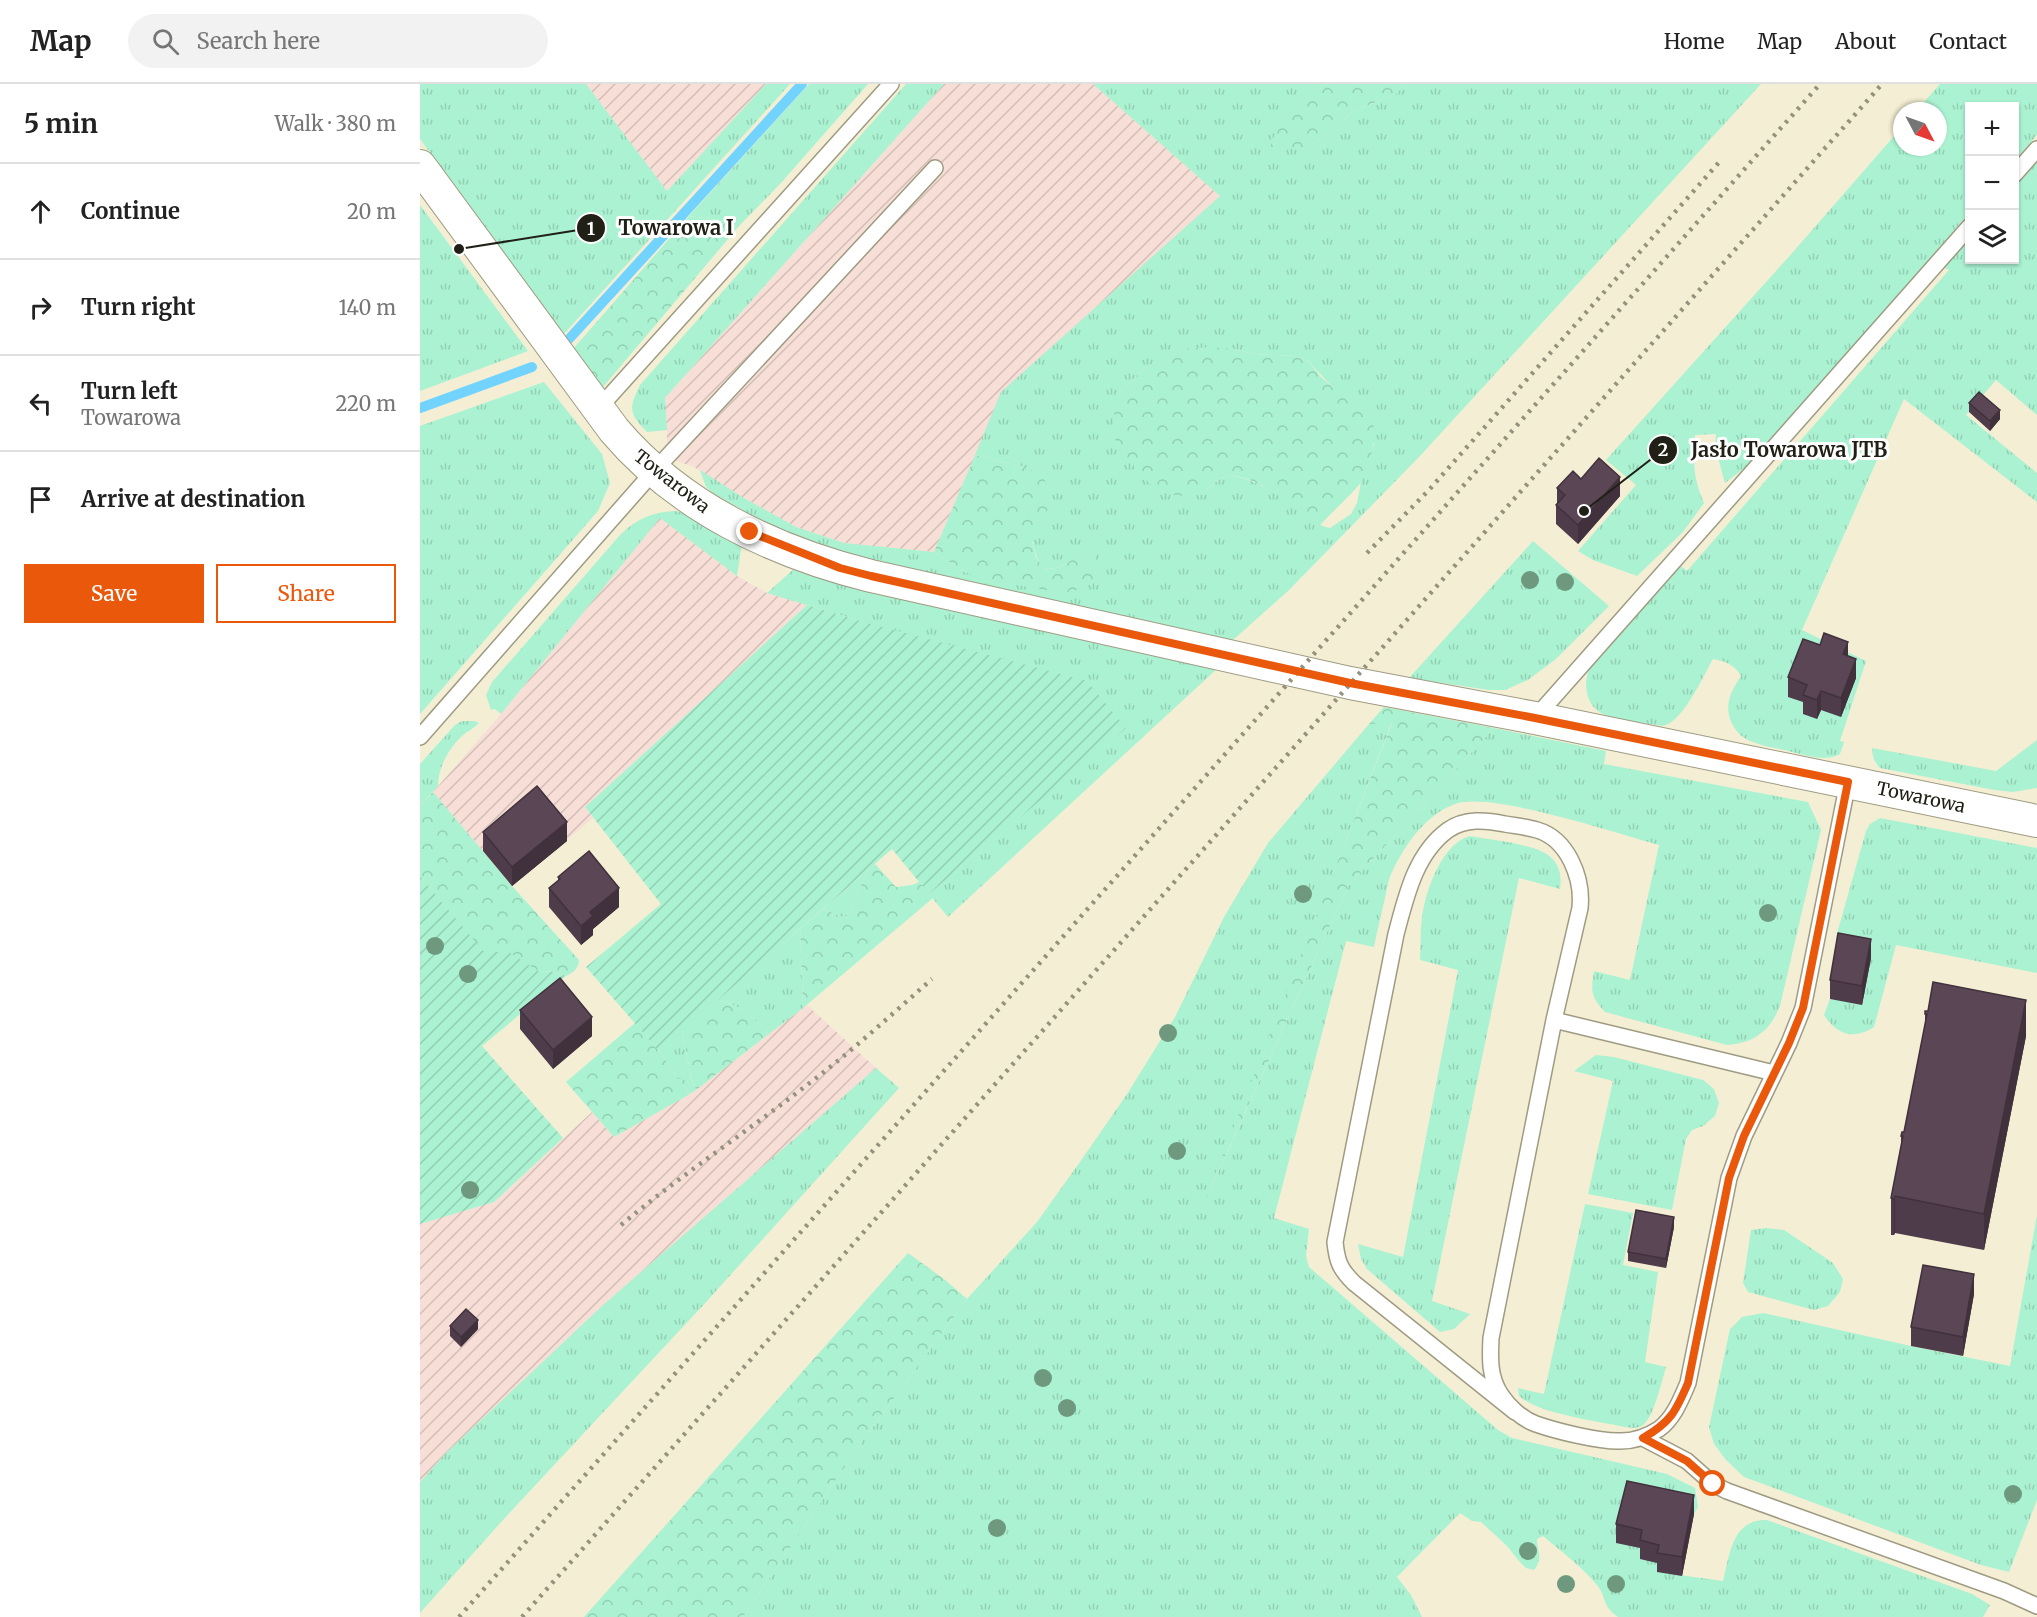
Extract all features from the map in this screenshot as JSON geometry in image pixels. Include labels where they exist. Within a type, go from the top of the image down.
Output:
[{"type":"street","name":"Towarowa","points":[[420,166],[628,447],[654,471],[697,504],[774,543],[840,568],[1350,683],[1535,718],[2037,821]]},
{"type":"lane","points":[[598,409],[891,84]]},
{"type":"lane","points":[[2019,169],[2037,149]]},
{"type":"lane","points":[[420,737],[654,471],[935,168]]},
{"type":"lane","points":[[1535,718],[1965,232]]},
{"type":"lane","points":[[1515,1412],[1501,1396],[1493,1378],[1490,1362],[1491,1338],[1554,1020],[1581,897],[1577,875],[1569,857],[1562,846],[1551,836],[1538,830],[1491,821],[1469,821],[1450,829],[1431,846],[1418,866],[1406,897],[1396,934],[1335,1242],[1337,1257],[1342,1271],[1354,1282],[1515,1412],[1535,1423],[1604,1441],[1623,1442],[1643,1438],[1661,1428],[1676,1410],[1688,1383],[1729,1178],[1744,1136],[1789,1043],[1803,1008],[1848,782]]},
{"type":"lane","points":[[1554,1020],[1774,1072]]},
{"type":"lane","points":[[1643,1438],[1687,1461],[1713,1484],[1727,1491],[2004,1591],[2037,1606]]},
{"type":"shaded area","points":[[586,84],[766,84],[667,191]]},
{"type":"shaded area","points":[[944,84],[1093,84],[1220,196],[1002,392],[934,552],[844,543],[796,527],[694,467],[668,458],[665,398]]},
{"type":"shaded area","points":[[660,517],[737,576],[767,593],[807,605],[585,807],[593,818],[512,886],[433,792],[501,714]]},
{"type":"shaded area","points":[[807,1005],[876,1068],[603,1305],[446,1453],[420,1482],[420,1224],[494,1202],[592,1112],[614,1137],[690,1094]]},
{"type":"green space","points":[[420,84],[586,84],[667,191],[766,84],[790,84],[562,336],[420,139]]},
{"type":"green space","points":[[809,84],[868,84],[780,184],[739,226],[719,220],[689,216]]},
{"type":"green space","points":[[906,84],[944,84],[665,398],[667,430],[647,432],[636,420],[632,410],[640,385]]},
{"type":"green space","points":[[1093,84],[1325,84],[1302,104],[1271,149],[1307,149],[1352,112],[1397,93],[1405,84],[1761,84],[1420,456],[1288,591],[1233,640],[894,566],[819,545],[767,524],[714,494],[706,487],[700,470],[796,527],[844,543],[934,552],[964,572],[1031,587],[1080,555],[1060,567],[1043,570],[1033,546],[1024,467],[975,455],[1001,392],[1220,196]],"holes":[[[1233,349],[1253,354],[1294,356],[1308,361],[1337,392],[1374,444],[1361,482],[1357,503],[1351,514],[1330,528],[1315,522],[1272,491],[1243,478],[1223,477],[1201,495],[1124,388],[1141,371],[1155,362]]]},
{"type":"green space","points":[[1325,84],[1405,84],[1397,93],[1352,112],[1307,149],[1271,149],[1276,132],[1283,123]]},
{"type":"green space","points":[[1940,84],[2037,84],[2037,135],[2019,156],[2019,102],[1965,102],[1965,218],[1760,456],[1725,483],[1715,447],[1716,434],[1695,435],[1697,485],[1704,503],[1683,532],[1637,576],[1593,560],[1578,551],[1636,485],[1606,460],[1893,137],[1893,156],[1947,156],[1947,102],[1924,102]]},
{"type":"green space","points":[[2037,161],[2037,415],[1996,380],[1966,415],[2037,473],[2037,502],[1904,399],[1802,630],[1866,661],[1840,741],[1844,742],[1840,754],[1827,758],[1813,757],[1761,745],[1746,739],[1732,724],[1728,711],[1731,694],[1741,676],[1729,664],[1713,659],[1685,708],[1670,723],[1662,726],[1601,713],[1591,703],[1586,690],[1587,676],[1592,663],[1681,566],[1687,571],[1949,270],[1943,267],[1965,242],[1965,264],[2019,264],[2019,182]]},
{"type":"green space","points":[[420,205],[528,351],[420,391]]},
{"type":"green space","points":[[689,216],[719,220],[739,226],[603,387],[574,348]]},
{"type":"green space","points":[[1210,347],[1253,354],[1294,356],[1308,361],[1321,377],[1372,422],[1373,444],[1362,480],[1319,526],[1276,494],[1238,476],[1220,479],[1201,495],[1177,496],[1150,484],[1120,450],[1112,433],[1115,405],[1124,388],[1141,371],[1155,362],[1183,349]]},
{"type":"green space","points":[[544,382],[602,454],[610,483],[598,511],[420,714],[420,426]]},
{"type":"green space","points":[[975,455],[1024,467],[1043,476],[1049,491],[1049,507],[1032,542],[1036,557],[1044,570],[1060,567],[1080,555],[1094,552],[1097,562],[1094,580],[1082,589],[1062,593],[964,572],[934,552]]},
{"type":"green space","points":[[674,511],[682,512],[742,544],[737,576],[660,518],[501,714],[495,709],[491,710],[486,695],[492,682],[620,535],[644,518]]},
{"type":"green space","points":[[1533,541],[1609,606],[1556,659],[1528,680],[1505,690],[1489,690],[1409,678]]},
{"type":"green space","points":[[795,568],[836,583],[985,618],[1219,667],[948,917],[929,894],[1125,727],[860,621],[767,593]]},
{"type":"green space","points":[[807,605],[1087,681],[1126,728],[929,894],[892,849],[659,1051],[586,967],[661,904],[585,807]]},
{"type":"green space","points":[[1384,707],[1494,728],[1348,886],[1203,1205],[1392,723],[1369,724]]},
{"type":"green space","points":[[462,721],[479,723],[453,746],[442,765],[438,786],[420,805],[420,764],[455,725]]},
{"type":"green space","points":[[1392,722],[1210,1190],[1348,886],[1494,728],[1606,751],[1604,764],[1808,802],[1821,830],[1780,1006],[1766,1029],[1760,1034],[1745,1042],[1727,1045],[1605,1012],[1594,997],[1592,989],[1594,971],[1630,980],[1659,845],[1525,808],[1496,803],[1455,804],[1435,815],[1417,832],[1392,872],[1374,947],[1346,941],[1274,1218],[1309,1229],[1306,1256],[1309,1267],[1498,1430],[1512,1438],[1667,1474],[1695,1488],[1698,1507],[1694,1514],[1642,1549],[1659,1564],[1658,1572],[1723,1581],[1734,1540],[1746,1525],[1755,1521],[1767,1520],[1972,1594],[1990,1605],[1983,1617],[1618,1617],[1609,1609],[1600,1589],[1591,1578],[1543,1536],[1537,1539],[1539,1558],[1537,1565],[1534,1570],[1526,1568],[1507,1546],[1481,1522],[1472,1521],[1460,1513],[1397,1577],[1411,1595],[1422,1617],[743,1617],[861,1443],[967,1299],[1037,1222],[1127,1094],[1175,1017],[1224,917],[1268,843],[1369,724]]},
{"type":"green space","points":[[2037,740],[2037,788],[2013,792],[1880,768],[1872,751],[1872,748],[1996,771]]},
{"type":"green space","points":[[433,792],[512,886],[579,960],[573,972],[566,976],[554,972],[538,971],[510,954],[483,952],[420,876],[420,805]]},
{"type":"green space","points":[[1880,818],[2037,848],[2037,973],[1896,945],[1874,1027],[1852,1034],[1834,1027],[1824,1015],[1830,999],[1862,1004],[1843,939],[1836,937],[1866,831],[1870,824]]},
{"type":"green space","points":[[1470,836],[1518,844],[1546,854],[1558,867],[1560,889],[1519,878],[1432,1301],[1470,1314],[1454,1329],[1440,1332],[1367,1269],[1361,1259],[1358,1244],[1403,1257],[1458,970],[1420,960],[1422,917],[1431,882],[1443,858],[1460,840]]},
{"type":"green space","points":[[875,864],[896,887],[919,882],[933,898],[803,1008],[800,929],[823,909],[842,917],[848,916],[868,870]]},
{"type":"green space","points":[[868,870],[848,916],[842,917],[823,909]]},
{"type":"green space","points":[[420,876],[483,951],[510,953],[538,971],[554,972],[566,976],[482,1046],[563,1138],[494,1202],[420,1224]]},
{"type":"green space","points":[[800,929],[803,1008],[769,1034],[740,1008],[716,1001]]},
{"type":"green space","points":[[716,1001],[740,1008],[769,1034],[696,1090],[682,1030]]},
{"type":"green space","points":[[635,1023],[659,1051],[690,1094],[614,1137],[566,1082]]},
{"type":"green space","points":[[682,1030],[696,1090],[690,1094],[659,1051]]},
{"type":"green space","points":[[1596,1055],[1614,1057],[1703,1080],[1714,1089],[1719,1103],[1715,1116],[1703,1126],[1692,1130],[1686,1139],[1672,1210],[1588,1194],[1613,1081],[1574,1071]]},
{"type":"green space","points":[[876,1068],[899,1088],[420,1613],[420,1482],[446,1453],[603,1305]]},
{"type":"green space","points":[[1585,1204],[1633,1213],[1623,1265],[1658,1272],[1645,1362],[1666,1367],[1651,1414],[1647,1421],[1639,1427],[1625,1427],[1554,1412],[1540,1408],[1519,1396],[1518,1388],[1544,1394]]},
{"type":"green space","points":[[2037,1215],[2037,1500],[2009,1572],[1981,1565],[1744,1477],[1726,1460],[1714,1444],[1709,1427],[1730,1329],[1742,1317],[1763,1313],[2010,1366]]},
{"type":"green space","points":[[1766,1228],[1784,1230],[1833,1263],[1843,1279],[1840,1292],[1828,1306],[1814,1310],[1748,1292],[1743,1283],[1751,1230]]},
{"type":"green space","points":[[908,1253],[967,1299],[861,1443],[743,1617],[584,1617]]},
{"type":"building","points":[[1979,392],[2000,410],[1990,421],[1969,403]]},
{"type":"building","points":[[1599,458],[1620,477],[1578,525],[1556,505],[1565,495],[1557,488],[1573,471],[1581,479]]},
{"type":"building","points":[[1824,633],[1848,642],[1843,654],[1856,659],[1841,698],[1821,691],[1817,700],[1803,695],[1807,685],[1788,677],[1803,639],[1820,645]]},
{"type":"building","points":[[537,786],[567,822],[512,867],[483,832]]},
{"type":"building","points":[[589,851],[619,888],[590,912],[593,916],[581,926],[549,888],[560,879],[558,877]]},
{"type":"building","points":[[1838,933],[1871,939],[1862,986],[1830,980]]},
{"type":"building","points":[[560,978],[592,1017],[553,1050],[520,1010]]},
{"type":"building","points":[[1933,982],[2026,1000],[1984,1214],[1895,1196],[1894,1199],[1891,1198],[1903,1136],[1901,1136],[1904,1132],[1927,1014],[1925,1011],[1928,1011]]},
{"type":"building","points":[[1636,1210],[1674,1217],[1666,1259],[1628,1252]]},
{"type":"building","points":[[1923,1265],[1974,1274],[1963,1337],[1911,1327]]},
{"type":"building","points":[[466,1309],[478,1320],[461,1337],[450,1326]]},
{"type":"building","points":[[1627,1481],[1694,1495],[1682,1557],[1657,1553],[1659,1545],[1640,1540],[1642,1530],[1616,1524]]},
{"type":"waterway","points":[[569,339],[802,84]]},
{"type":"waterway","points":[[420,408],[532,367]]},
{"type":"railway","points":[[459,1617],[1820,84]]},
{"type":"railway","points":[[522,1617],[1882,84]]},
{"type":"railway","points":[[1367,553],[1429,490],[1722,159]]},
{"type":"railway","points":[[621,1225],[784,1103],[871,1033],[932,979]]},
{"type":"place","name":"Towarowa I","points":[[459,249]]},
{"type":"place","name":"Jasło Towarowa JTB","points":[[1584,511]]},
{"type":"route","points":[[750,532],[840,568],[871,576],[1350,683],[1848,782],[1803,1008],[1789,1043],[1744,1136],[1729,1178],[1688,1383],[1676,1410],[1661,1428],[1643,1438],[1687,1461],[1713,1484]]}]
